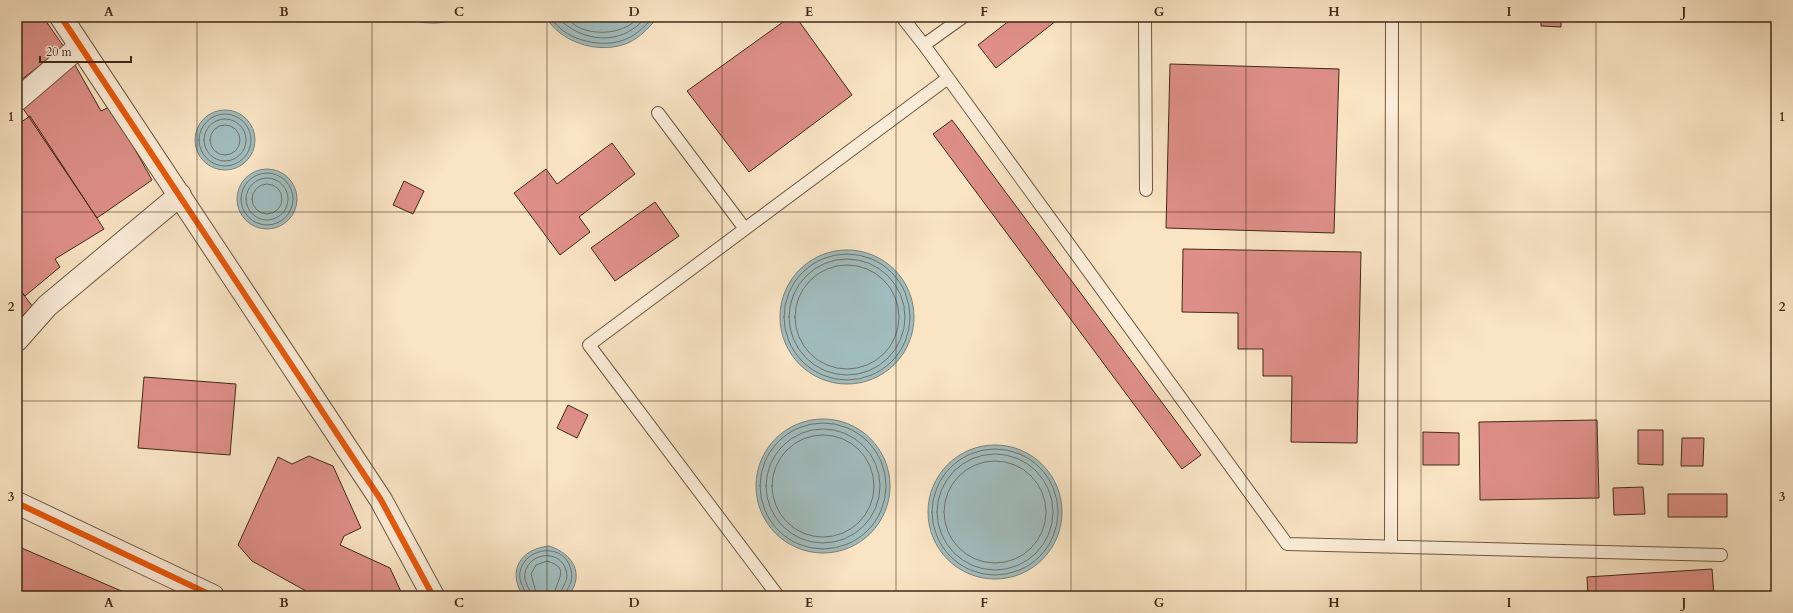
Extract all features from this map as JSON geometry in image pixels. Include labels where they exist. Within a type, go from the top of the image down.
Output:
[{"type":"street","points":[[61,17],[382,500],[433,596]]},
{"type":"street","points":[[17,100],[80,46]]},
{"type":"street","points":[[17,340],[47,306],[180,196]]},
{"type":"street","points":[[17,503],[213,596]]},
{"type":"lane","points":[[902,17],[1287,544],[1721,555]]},
{"type":"lane","points":[[924,46],[963,17]]},
{"type":"lane","points":[[1146,17],[1146,190]]},
{"type":"lane","points":[[1391,547],[1392,17]]},
{"type":"lane","points":[[778,596],[588,345],[948,78]]},
{"type":"lane","points":[[658,113],[745,229]]},
{"type":"water","points":[[401,17],[458,17],[444,22],[430,23]]},
{"type":"water","points":[[546,17],[658,17],[633,41],[622,45],[601,48],[569,39],[552,26]]},
{"type":"water","points":[[225,110],[237,112],[250,123],[253,128],[255,140],[253,152],[242,165],[237,168],[225,170],[213,168],[200,157],[197,152],[195,140],[197,128],[208,115],[213,112]]},
{"type":"water","points":[[261,169],[273,169],[284,174],[292,182],[297,193],[295,211],[284,224],[273,229],[261,229],[250,224],[242,216],[237,205],[237,193],[242,182],[250,174]]},
{"type":"water","points":[[847,250],[872,255],[894,270],[909,292],[914,317],[909,342],[894,364],[872,379],[847,384],[822,379],[800,364],[785,342],[780,317],[785,292],[800,270],[822,255]]},
{"type":"water","points":[[823,419],[842,422],[854,427],[870,439],[882,455],[887,467],[890,486],[887,505],[882,517],[870,533],[854,545],[842,550],[823,553],[804,550],[792,545],[776,533],[764,517],[759,505],[756,486],[759,467],[764,455],[776,439],[792,427],[804,422]]},
{"type":"water","points":[[995,445],[1020,450],[1042,465],[1057,487],[1062,512],[1057,537],[1042,559],[1020,574],[995,579],[970,574],[948,559],[933,537],[928,512],[933,487],[948,465],[970,450]]},
{"type":"water","points":[[549,546],[564,554],[574,565],[576,580],[573,588],[568,596],[523,596],[518,587],[516,578],[519,563],[530,552]]},
{"type":"building","points":[[17,17],[43,17],[64,47],[17,83]]},
{"type":"building","points":[[790,17],[796,17],[852,95],[749,172],[687,91]]},
{"type":"building","points":[[1014,17],[1061,17],[996,68],[978,45]]},
{"type":"building","points":[[1541,17],[1561,17],[1561,27],[1541,26]]},
{"type":"building","points":[[1170,64],[1339,69],[1334,233],[1166,228]]},
{"type":"building","points":[[75,65],[101,111],[111,106],[152,180],[97,218],[22,107]]},
{"type":"building","points":[[30,116],[104,229],[55,259],[60,267],[25,296],[17,286],[17,125]]},
{"type":"building","points":[[952,120],[1201,455],[1182,469],[933,134]]},
{"type":"building","points":[[612,143],[635,174],[579,217],[590,232],[560,255],[514,193],[546,169],[557,184]]},
{"type":"building","points":[[404,181],[424,191],[413,214],[393,205]]},
{"type":"building","points":[[655,202],[679,236],[615,281],[591,248]]},
{"type":"building","points":[[1183,249],[1361,252],[1357,443],[1291,442],[1292,376],[1263,376],[1263,349],[1238,349],[1238,313],[1182,312]]},
{"type":"building","points":[[17,286],[33,307],[17,320]]},
{"type":"building","points":[[144,377],[236,384],[230,455],[138,448]]},
{"type":"building","points":[[568,405],[588,415],[577,438],[557,428]]},
{"type":"building","points":[[1597,420],[1599,498],[1480,500],[1479,422]]},
{"type":"building","points":[[1638,430],[1663,430],[1663,465],[1638,464]]},
{"type":"building","points":[[1423,432],[1459,433],[1459,465],[1423,465]]},
{"type":"building","points":[[1682,438],[1704,438],[1703,466],[1681,466]]},
{"type":"building","points":[[309,456],[333,466],[361,528],[344,536],[340,545],[390,568],[403,596],[315,596],[252,561],[238,545],[278,457],[292,464]]},
{"type":"building","points":[[1643,487],[1645,514],[1614,515],[1613,488]]},
{"type":"building","points":[[1668,494],[1727,494],[1727,517],[1668,517]]},
{"type":"building","points":[[17,546],[133,596],[17,596]]},
{"type":"building","points":[[1712,569],[1714,596],[1588,596],[1587,577]]},
{"type":"cycle path","points":[[61,17],[381,500],[433,596]]},
{"type":"cycle path","points":[[17,503],[213,596]]}]
